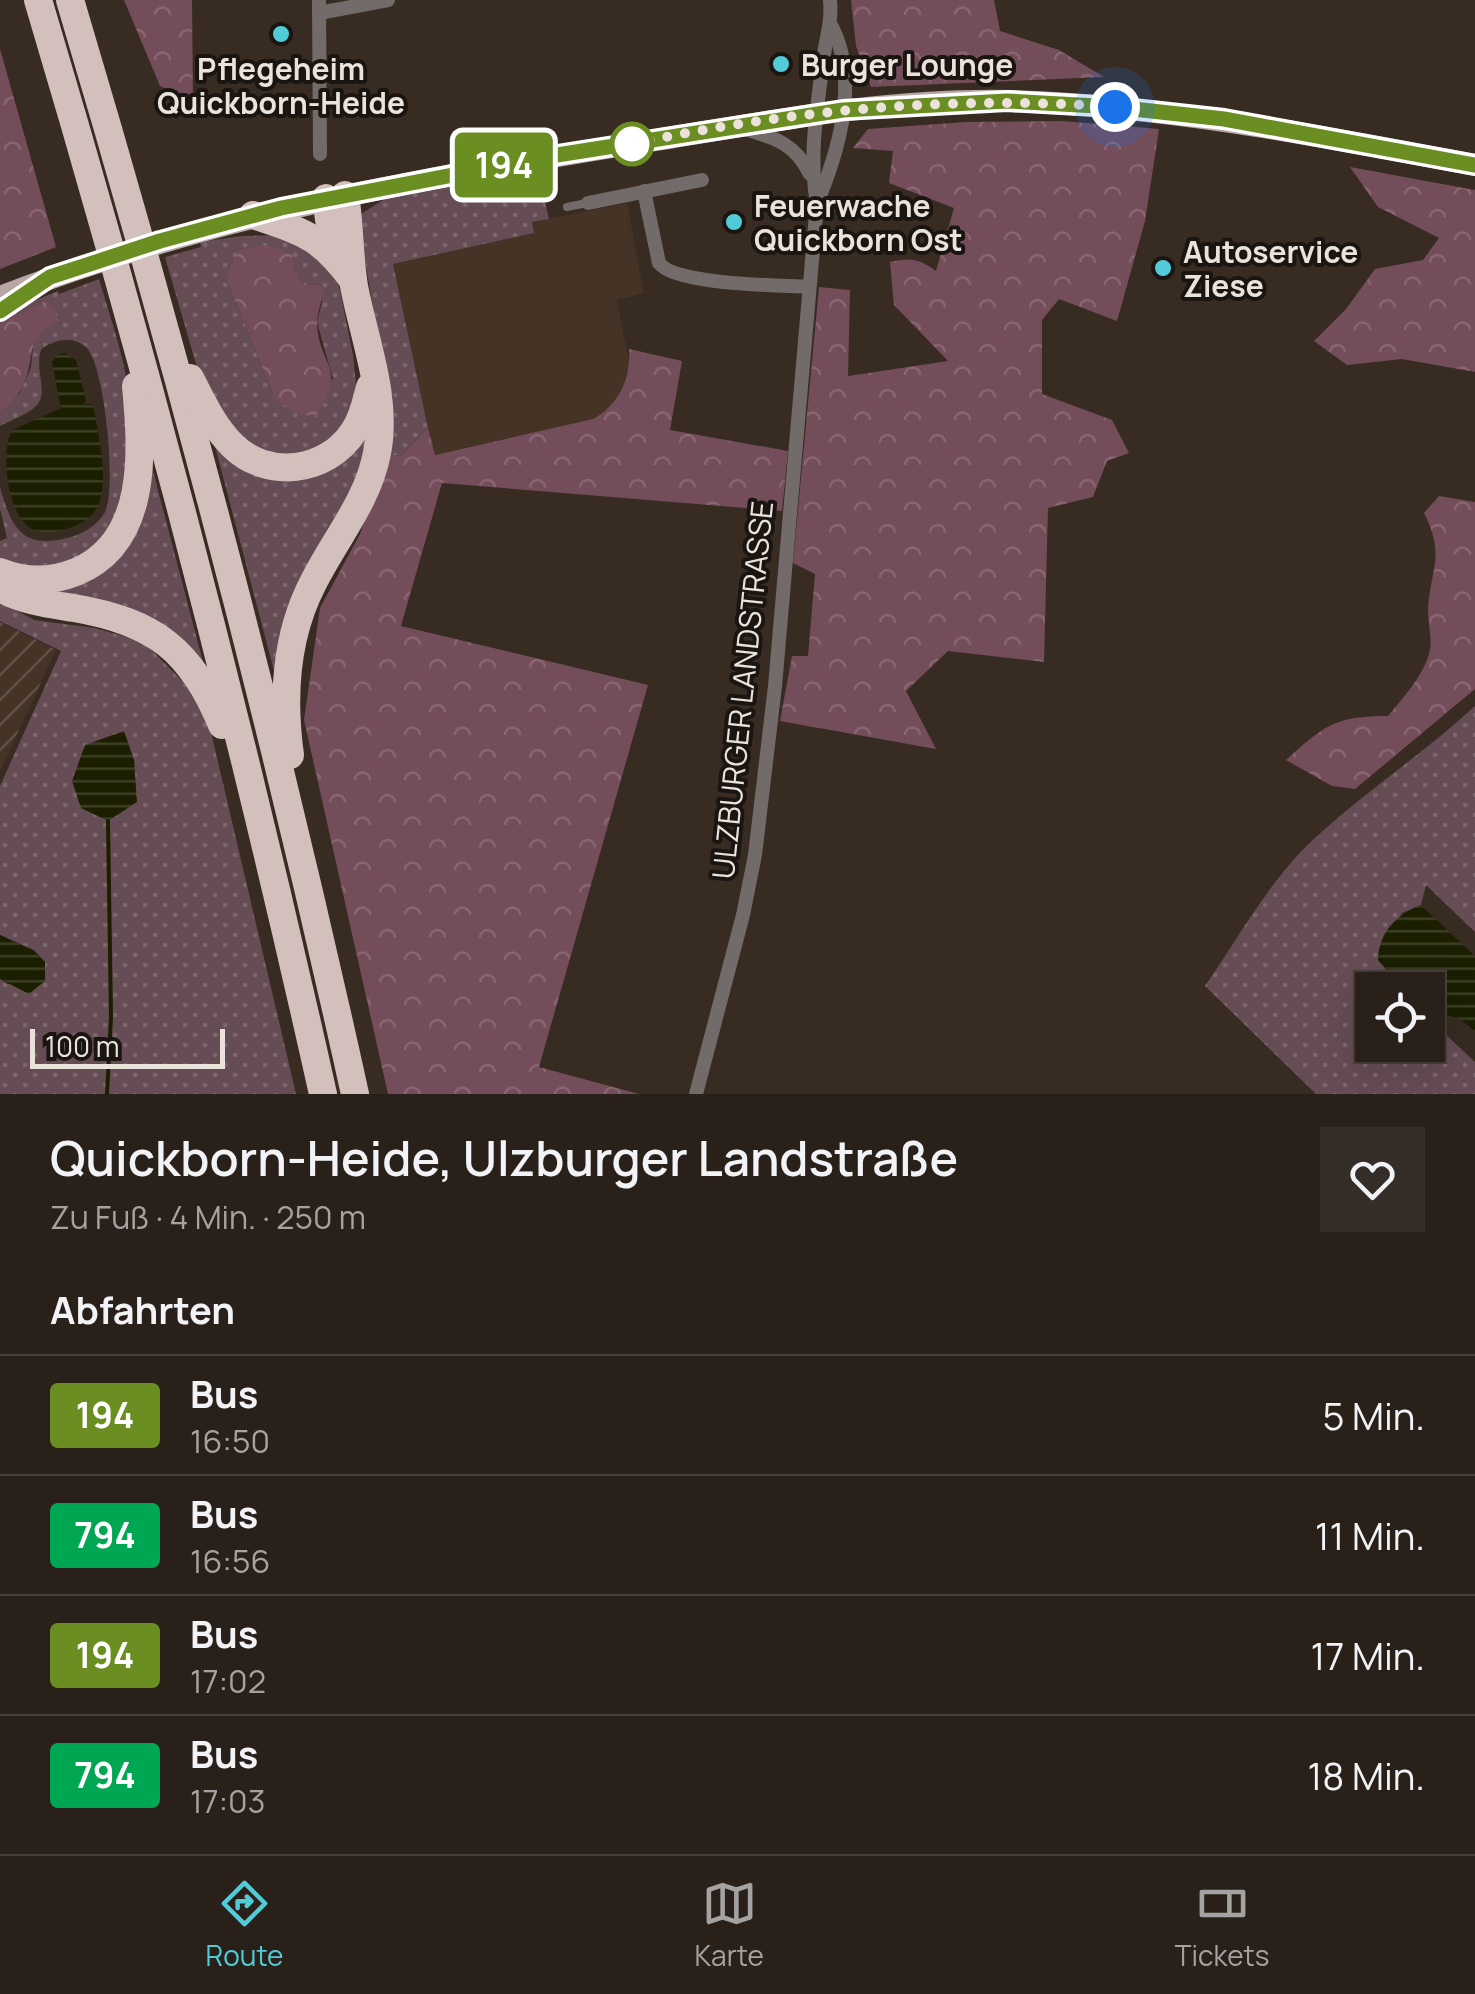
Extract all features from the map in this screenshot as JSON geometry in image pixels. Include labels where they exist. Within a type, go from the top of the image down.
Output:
[{"type":"highway","points":[[38,0],[131,319],[256,808],[323,1094]]},
{"type":"highway","points":[[70,0],[165,328],[295,836],[355,1094]]},
{"type":"highway","points":[[295,836],[298,808],[286,719],[292,640],[312,584],[370,482],[380,423],[353,280],[351,231],[335,196]]},
{"type":"highway","points":[[334,254],[335,196]]},
{"type":"highway","points":[[252,215],[299,230],[334,254],[353,280]]},
{"type":"highway","points":[[0,572],[36,580],[70,574],[97,560],[122,532],[131,515],[139,460],[131,319]]},
{"type":"highway","points":[[165,328],[218,427],[248,458],[266,464],[308,466],[340,448],[361,419],[373,377]]},
{"type":"highway","points":[[0,588],[25,599],[122,619],[174,647],[208,694],[256,808]]},
{"type":"main road","points":[[0,296],[196,230],[335,196],[818,112],[1007,101],[1115,107],[1224,119],[1475,165]]},
{"type":"main road","points":[[0,310],[51,277]]},
{"type":"street","points":[[320,154],[319,6],[388,0]]},
{"type":"street","name":"ULZBURGER LANDSTRASSE","points":[[696,1094],[743,915],[775,686],[817,203],[812,177],[824,53],[832,26],[830,0]]},
{"type":"street","name":"ULZBURGER LANDSTRASSE","points":[[817,203],[828,176],[846,86],[838,38],[832,26]]},
{"type":"street","name":"ULZBURGER LANDSTRASSE","points":[[735,126],[787,142],[812,177]]},
{"type":"street","points":[[588,203],[702,180]]},
{"type":"street","points":[[644,190],[664,270],[694,279],[809,288]]},
{"type":"lane","points":[[567,207],[588,203]]},
{"type":"shaded area","points":[[529,173],[548,175],[554,184],[543,194],[549,219],[532,222],[534,233],[393,264],[428,428],[400,456],[388,454],[388,394],[359,226],[361,214],[386,198]]},
{"type":"shaded area","points":[[627,203],[644,293],[617,300],[630,366],[619,396],[606,412],[593,419],[434,455],[393,264],[534,233],[532,222]]},
{"type":"shaded area","points":[[241,236],[299,238],[338,281],[357,394],[345,427],[312,454],[272,456],[237,436],[198,371],[165,257],[201,247],[200,242]],"holes":[[[294,271],[304,284],[319,285],[322,302],[317,322],[333,379],[275,399],[226,278]]]},
{"type":"shaded area","points":[[99,279],[121,356],[131,410],[129,471],[122,500],[110,527],[92,548],[68,563],[37,569],[0,561],[0,541],[7,538],[0,487],[19,531],[35,540],[53,541],[79,534],[105,512],[110,479],[107,426],[98,375],[85,346],[63,340],[42,348],[40,400],[29,411],[0,426],[0,413],[20,393],[31,367],[34,337],[43,327],[48,300],[0,322],[0,315]]},
{"type":"shaded area","points":[[65,353],[76,360],[86,400],[83,404],[93,404],[102,454],[102,492],[97,508],[84,521],[60,531],[43,532],[23,522],[12,498],[6,468],[8,440],[12,430],[64,407],[60,404],[52,362]]},
{"type":"shaded area","points":[[363,430],[372,441],[349,495],[289,603],[274,671],[211,431],[269,476]]},
{"type":"shaded area","points":[[148,452],[204,666],[22,585],[95,572]]},
{"type":"shaded area","points":[[0,601],[34,620],[95,628],[144,642],[185,684],[210,728],[296,1094],[0,1094],[0,979],[7,984],[45,981],[45,962],[34,950],[0,935],[0,786],[61,651],[0,621]]},
{"type":"shaded area","points":[[0,622],[56,650],[0,771]]},
{"type":"shaded area","points":[[1475,706],[1475,932],[1426,885],[1421,905],[1402,913],[1378,960],[1388,972],[1355,972],[1355,1062],[1445,1062],[1445,1034],[1475,1062],[1475,1094],[1316,1094],[1205,986],[1269,890],[1299,854]]},
{"type":"shaded area","points":[[124,731],[134,760],[137,802],[108,821],[81,808],[72,781],[85,745]]},
{"type":"shaded area","points":[[1421,905],[1475,956],[1475,1031],[1445,1014],[1445,972],[1390,972],[1378,960],[1385,933],[1404,914]]},
{"type":"shaded area","points":[[0,935],[34,951],[45,962],[45,981],[29,994],[0,979]]},
{"type":"green space","points":[[124,0],[192,0],[193,101],[160,86]]},
{"type":"green space","points":[[851,0],[994,0],[1000,31],[1059,50],[1104,77],[871,87],[856,46]]},
{"type":"green space","points":[[0,49],[56,247],[0,269]]},
{"type":"green space","points":[[1062,121],[1159,129],[1145,221],[1117,321],[1059,299],[1042,320],[1042,394],[1112,420],[1129,453],[1107,461],[1093,497],[1048,508],[1044,662],[948,651],[906,691],[936,749],[780,721],[792,656],[808,656],[815,574],[793,563],[819,287],[850,290],[848,376],[948,361],[894,305],[890,262],[914,260],[936,271],[954,208],[889,183],[893,151],[853,148],[868,129]]},
{"type":"green space","points":[[1350,167],[1475,190],[1475,372],[1402,359],[1347,365],[1314,341],[1346,309],[1375,269],[1423,260],[1439,238],[1378,207]]},
{"type":"green space","points":[[261,245],[292,255],[294,271],[304,284],[319,285],[324,290],[317,323],[331,377],[315,417],[295,413],[275,399],[226,278],[237,251]]},
{"type":"green space","points":[[48,300],[59,320],[35,340],[22,388],[0,413],[0,322]]},
{"type":"green space","points":[[629,349],[682,361],[670,430],[788,451],[782,511],[442,483],[401,626],[648,685],[539,1067],[639,1094],[388,1094],[304,720],[320,608],[360,534],[388,454],[400,456],[428,428],[435,455],[593,419],[622,390]]},
{"type":"green space","points":[[1439,496],[1475,502],[1475,689],[1355,789],[1332,786],[1286,760],[1331,725],[1355,718],[1388,716],[1418,677],[1430,650],[1428,611],[1435,562],[1434,541],[1424,513]]},
{"type":"waterway","points":[[107,1094],[111,1017],[108,821]]},
{"type":"bus line","name":"194","points":[[0,311],[50,277],[196,230],[281,208],[557,155],[843,110],[1007,101],[1115,107],[1224,119],[1475,165]]},
{"type":"place","name":"Pflegeheim Quickborn-Heide","points":[[281,34]]},
{"type":"place","name":"Burger Lounge","points":[[781,64]]},
{"type":"place","name":"Feuerwache Quickborn Ost","points":[[734,222]]},
{"type":"place","name":"Autoservice Ziese","points":[[1163,268]]},
{"type":"route","points":[[632,144],[843,110],[1007,101],[1115,107]]}]
